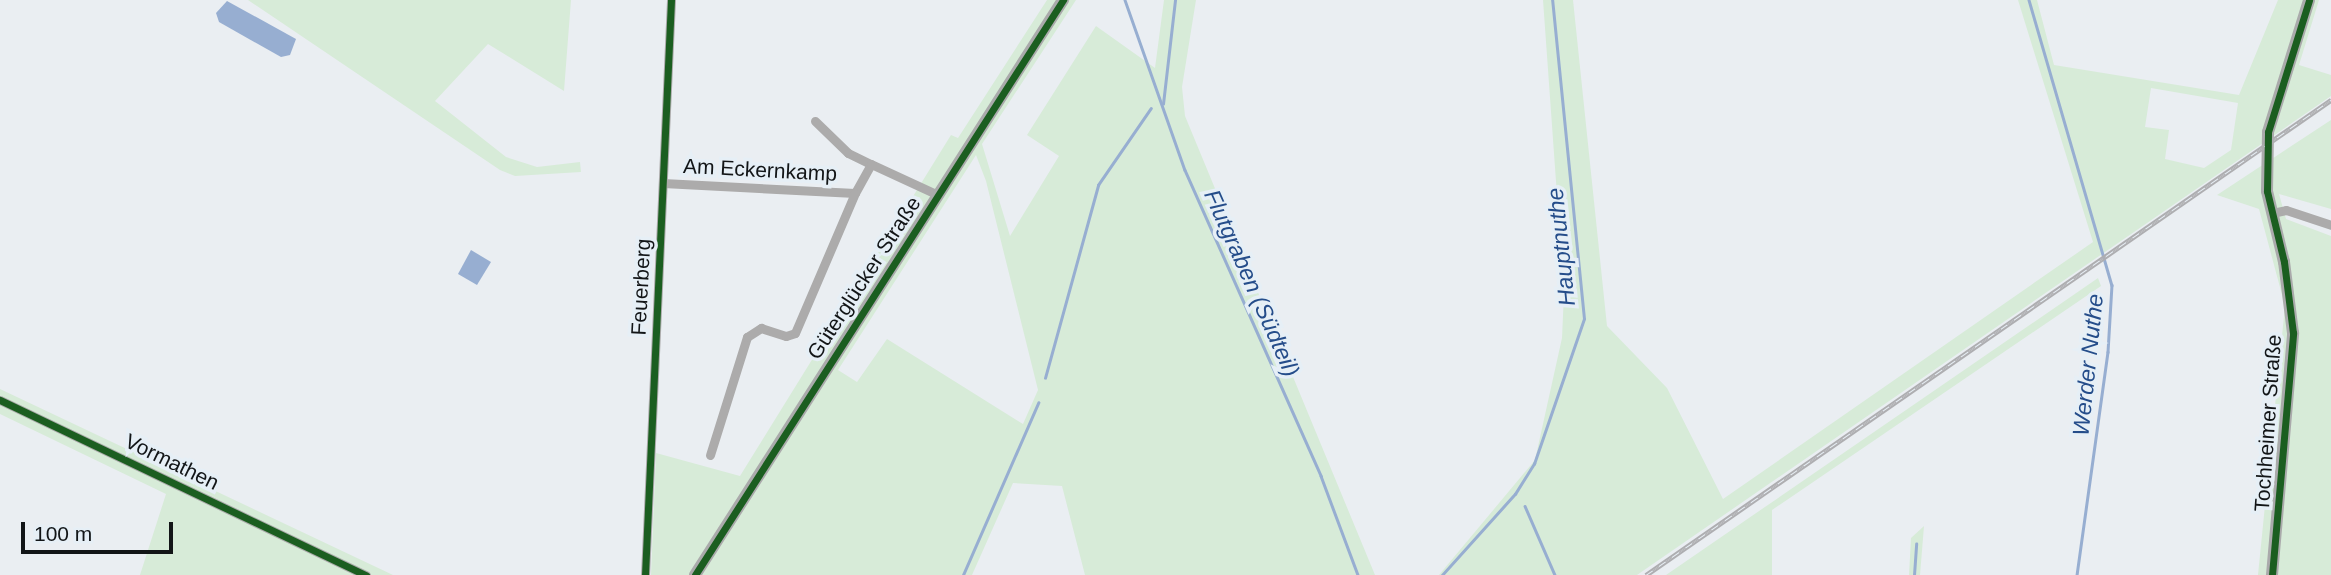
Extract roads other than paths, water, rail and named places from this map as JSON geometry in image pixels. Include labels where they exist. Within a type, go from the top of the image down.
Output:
[{"type":"street","name":"Feuerberg","points":[[645,575],[671,0]]},
{"type":"street","name":"Güterglücker Straße","points":[[695,575],[1063,0]]},
{"type":"street","name":"Tochheimer Straße","points":[[2273,575],[2292,375],[2286,274],[2266,182],[2269,122],[2309,0]]},
{"type":"street","name":"Am Eckernkamp","points":[[815,121],[848,153],[937,195]]},
{"type":"street","name":"Am Eckernkamp","points":[[710,455],[747,337],[761,328],[786,335],[795,333],[855,193],[871,164]]},
{"type":"street","name":"Am Eckernkamp","points":[[663,183],[855,193]]},
{"type":"street","points":[[2272,213],[2286,210],[2331,225]]},
{"type":"street","name":"Vormathen","points":[[0,400],[366,575]]},
{"type":"water","points":[[227,1],[296,39],[290,55],[281,57],[219,22],[216,13]]},
{"type":"water","points":[[471,250],[491,262],[477,285],[458,274]]},
{"type":"waterway","name":"Flutgraben (Südteil)","points":[[1125,0],[1185,170],[1321,476],[1358,575]]},
{"type":"waterway","points":[[1163,104],[1175,0]]},
{"type":"waterway","name":"Hauptnuthe","points":[[1442,575],[1515,494],[1534,464],[1584,319],[1552,0]]},
{"type":"waterway","name":"Werder Nuthe","points":[[2029,0],[2112,285],[2108,352],[2077,575]]},
{"type":"waterway","points":[[1045,378],[1098,185],[1151,108]]},
{"type":"waterway","points":[[963,575],[1038,403]]},
{"type":"waterway","points":[[1525,506],[1555,575]]},
{"type":"waterway","points":[[1914,575],[1916,544]]},
{"type":"railway","points":[[1646,575],[2331,100]]}]
